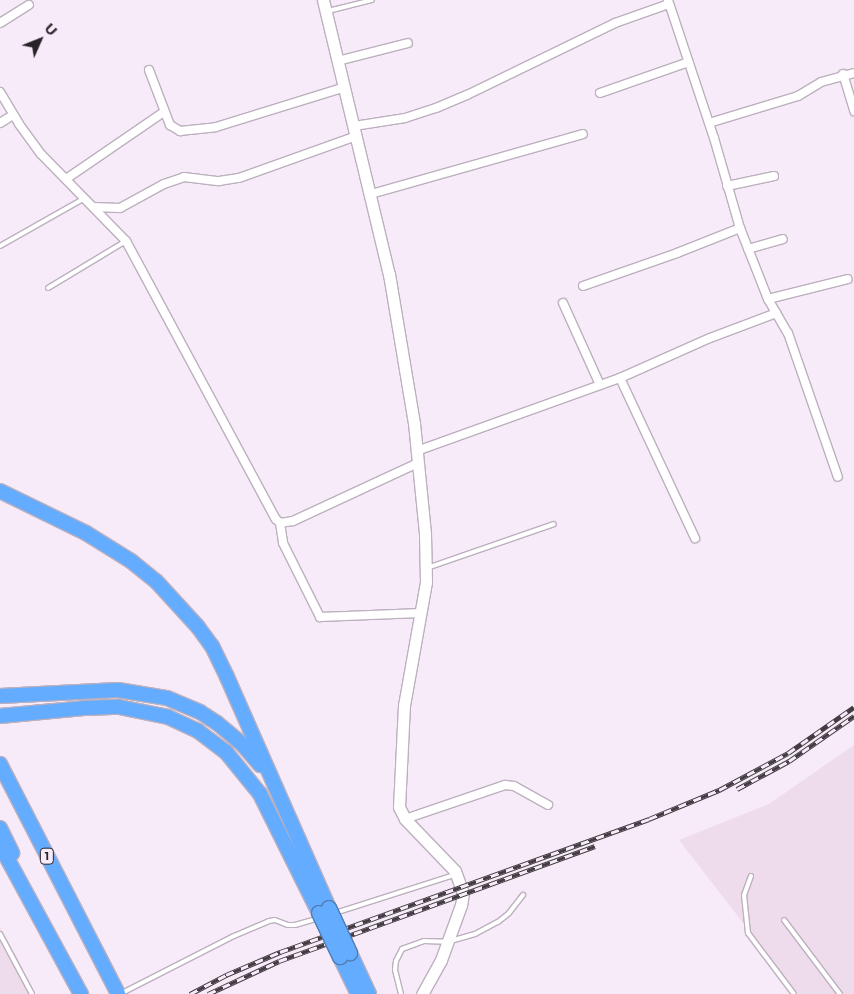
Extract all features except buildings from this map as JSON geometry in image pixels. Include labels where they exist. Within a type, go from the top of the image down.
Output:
[{"type":"highway","points":[[0,492],[112,548],[156,581],[180,605],[216,653],[288,815],[324,911]]},
{"type":"highway","points":[[0,696],[118,690],[152,694],[184,705],[217,723],[253,755],[266,774],[288,815]]},
{"type":"highway","points":[[0,716],[84,708],[118,707],[168,717],[198,731],[226,752],[256,786],[324,911],[345,955],[369,994]]},
{"type":"highway","name":"1","points":[[0,764],[119,994]]},
{"type":"highway","points":[[0,828],[56,946]]},
{"type":"highway","points":[[0,845],[81,994]]},
{"type":"highway","points":[[345,955],[358,994]]},
{"type":"street","points":[[323,0],[371,194],[402,344],[417,451],[427,568],[421,613],[404,705],[399,806],[405,819],[456,874],[463,893],[461,905],[447,942],[433,976],[422,994]]},
{"type":"street","points":[[94,207],[120,208],[164,184],[184,177],[219,181],[247,176],[355,131],[436,108],[531,65],[615,23],[669,2],[709,123],[740,228],[768,299],[788,333],[838,477]]},
{"type":"street","points":[[0,23],[28,5]]},
{"type":"street","points":[[338,61],[408,43]]},
{"type":"street","points":[[600,93],[689,62]]},
{"type":"street","points":[[149,70],[164,112],[174,130],[186,132],[216,127],[274,111],[345,87]]},
{"type":"street","points":[[709,123],[798,96],[821,82],[843,74],[854,73]]},
{"type":"street","points":[[843,74],[854,111]]},
{"type":"street","points":[[0,92],[13,115],[41,154],[126,241],[268,506],[280,523],[283,543],[320,616],[421,613]]},
{"type":"street","points":[[66,179],[164,112]]},
{"type":"street","points":[[0,123],[13,115]]},
{"type":"street","points":[[371,194],[583,134]]},
{"type":"street","points":[[727,186],[774,176]]},
{"type":"street","points":[[583,286],[677,253],[740,228]]},
{"type":"street","points":[[748,249],[783,239]]},
{"type":"street","points":[[768,299],[848,279]]},
{"type":"street","points":[[563,303],[600,385]]},
{"type":"street","points":[[417,451],[620,378],[710,338],[776,313]]},
{"type":"street","points":[[620,378],[694,538]]},
{"type":"street","points":[[280,523],[293,521],[418,463]]},
{"type":"street","points":[[405,819],[504,785],[514,786],[548,805]]},
{"type":"lane","points":[[326,12],[372,0]]},
{"type":"lane","points":[[0,246],[85,198]]},
{"type":"lane","points":[[48,288],[126,241]]},
{"type":"lane","points":[[427,568],[554,524]]},
{"type":"lane","points":[[119,994],[234,936],[269,921],[276,920],[288,925],[295,925],[456,874]]},
{"type":"lane","points":[[752,876],[744,895],[748,933],[794,994]]},
{"type":"lane","points":[[401,994],[395,970],[396,960],[402,949],[424,941],[447,942],[475,934],[498,922],[510,913],[523,895]]},
{"type":"lane","points":[[784,920],[840,994]]},
{"type":"lane","points":[[0,934],[32,994]]},
{"type":"shaded area","points":[[854,745],[854,994],[798,994],[679,840],[769,804]]},
{"type":"shaded area","points":[[0,927],[17,957],[35,994],[0,994]]},
{"type":"railway","points":[[190,994],[226,975],[280,952],[649,819],[719,790],[788,753],[854,707]]},
{"type":"railway","points":[[737,789],[789,761],[854,716]]},
{"type":"railway","points":[[208,994],[279,961],[595,846]]}]
